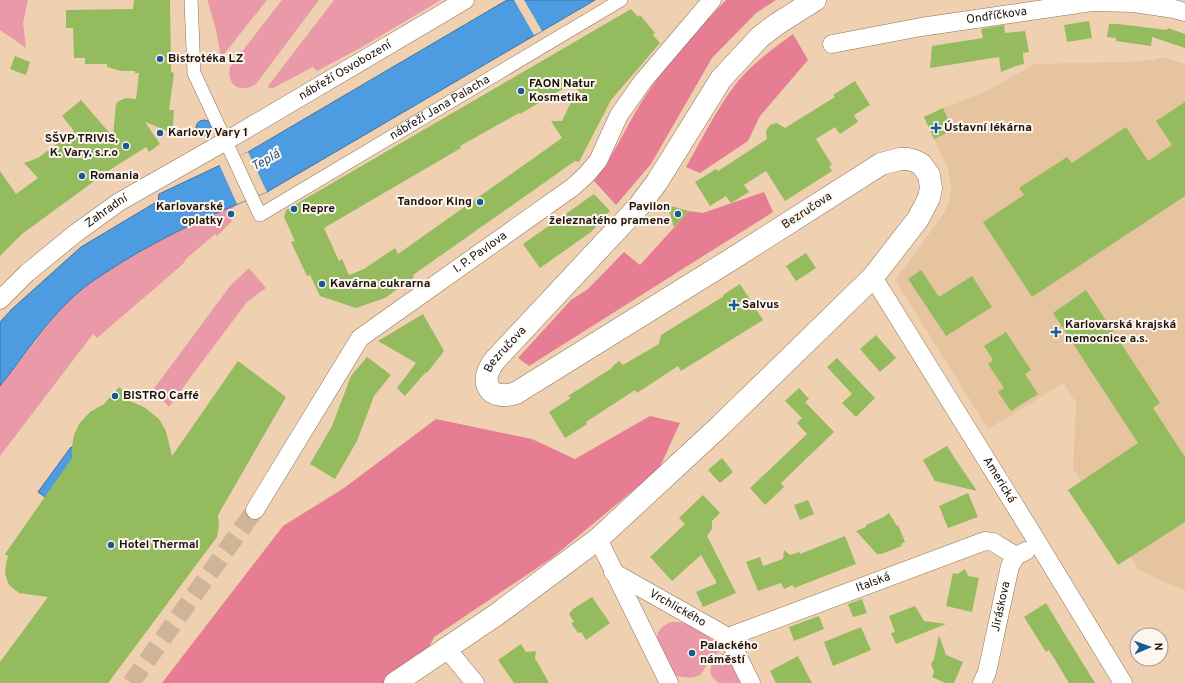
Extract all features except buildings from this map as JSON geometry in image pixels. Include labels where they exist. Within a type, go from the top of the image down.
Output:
[{"type":"street","points":[[191,0],[194,74],[226,141]]},
{"type":"street","name":"nábřeží Osvobození","points":[[226,141],[465,0]]},
{"type":"street","name":"nábřeží Jana Palacha","points":[[226,141],[260,215],[621,0]]},
{"type":"street","name":"I. P. Pavlova","points":[[255,510],[360,338],[573,187],[586,175],[598,161],[619,115],[643,81],[712,0]]},
{"type":"street","name":"Bezručova","points":[[396,683],[496,615],[598,539],[720,426],[873,277],[918,219],[929,198],[929,175],[921,164],[908,159],[893,160],[880,164],[732,259],[516,393],[507,396],[498,395],[490,390],[486,381],[488,370],[495,360],[639,206],[657,182],[721,79],[760,37],[777,24],[815,0]]},
{"type":"street","name":"Ondříčkova","points":[[832,44],[921,27],[1092,2],[1134,4],[1174,9],[1185,12]]},
{"type":"street","name":"Zahradní","points":[[0,300],[27,273],[76,233],[119,202],[226,141]]},
{"type":"street","name":"Americká","points":[[873,277],[1039,544],[1123,683]]},
{"type":"street","points":[[598,539],[669,683]]},
{"type":"street","name":"Italská","points":[[728,637],[985,541],[993,542],[1016,556]]},
{"type":"street","points":[[1016,556],[1039,544]]},
{"type":"street","name":"Jiráskova","points":[[982,683],[987,672],[1010,566],[1016,556]]},
{"type":"street","name":"Vrchlického","points":[[613,572],[728,637]]},
{"type":"street","points":[[728,637],[751,683]]},
{"type":"street","points":[[447,648],[475,683]]},
{"type":"shaded area","points":[[0,0],[28,0],[23,23],[26,48],[0,30]]},
{"type":"shaded area","points":[[208,0],[267,0],[221,58],[216,30]]},
{"type":"shaded area","points":[[282,0],[319,0],[256,84],[245,88],[236,86],[230,79],[230,67]]},
{"type":"shaded area","points":[[334,0],[441,0],[362,47],[317,71],[313,67],[273,88],[269,88],[268,86]]},
{"type":"shaded area","points":[[726,0],[776,0],[756,13],[712,58],[651,164],[616,205],[594,181],[609,159],[642,100],[650,89],[696,32]]},
{"type":"shaded area","points":[[793,34],[808,60],[760,116],[748,141],[700,173],[686,167],[718,111],[739,80],[758,61]]},
{"type":"shaded area","name":"Karlovarská krajská nemocnice a.s.","points":[[1162,57],[1185,64],[1185,591],[1139,570],[1073,469],[1076,403],[1064,383],[988,429],[895,280],[942,216],[949,202],[951,187],[948,169],[924,117],[996,86],[1034,64],[1124,62],[1154,60]]},
{"type":"shaded area","points":[[764,192],[773,212],[529,366],[518,358],[571,300],[588,289],[624,252],[640,265],[689,211],[703,213]]},
{"type":"shaded area","points":[[237,204],[227,211],[232,221],[217,236],[215,234],[187,258],[182,265],[97,338],[93,334],[0,456],[0,386],[55,316],[72,298],[92,281],[135,254],[158,241]]},
{"type":"shaded area","points":[[249,268],[266,288],[247,302],[169,407],[153,390],[230,286]]},
{"type":"shaded area","points":[[650,416],[680,423],[659,469],[552,558],[434,637],[412,683],[162,683],[283,526],[344,488],[436,419],[532,439],[575,459]]},
{"type":"shaded area","points":[[671,622],[684,623],[696,629],[719,645],[722,649],[710,660],[700,675],[693,677],[680,677],[670,672],[663,658],[657,637],[660,629]]},
{"type":"shaded area","points":[[725,652],[741,683],[719,683],[711,675],[710,670],[713,662]]},
{"type":"water","name":"Teplá","points":[[507,0],[595,0],[267,192],[175,233],[139,252],[103,274],[79,292],[63,307],[0,386],[0,322],[12,309],[81,247],[158,201],[159,194],[248,152]]},
{"type":"water","points":[[204,120],[210,122],[212,128],[210,134],[204,136],[198,134],[196,128],[198,122]]},
{"type":"water","points":[[71,447],[82,455],[49,500],[38,492]]},
{"type":"pier","points":[[514,0],[524,0],[542,31],[534,35]]},
{"type":"pier","points":[[248,152],[267,192],[237,204],[219,164]]},
{"type":"tunnel","points":[[131,683],[255,510]]},
{"type":"place","name":"Bistrotéka LZ","points":[[160,59]]},
{"type":"place","name":"FAON Natur Kosmetika","points":[[521,91]]},
{"type":"place","name":"Ústavní lékárna","points":[[936,128]]},
{"type":"place","name":"Karlovy Vary 1","points":[[160,133]]},
{"type":"place","name":"SŠVP TRIVIS, K. Vary, s.r.o","points":[[126,146]]},
{"type":"place","name":"Romania","points":[[82,176]]},
{"type":"place","name":"Tandoor King","points":[[480,202]]},
{"type":"place","name":"Repre","points":[[294,209]]},
{"type":"place","name":"Karlovarské oplatky","points":[[231,214]]},
{"type":"place","name":"Pavilon železnatého pramene","points":[[678,214]]},
{"type":"place","name":"Kavárna cukrarna","points":[[322,284]]},
{"type":"place","name":"Salvus","points":[[734,305]]},
{"type":"place","name":"Karlovarská krajská nemocnice a.s.","points":[[1056,332]]},
{"type":"place","name":"BISTRO Caffé","points":[[115,396]]},
{"type":"place","name":"Hotel Thermal","points":[[111,545]]},
{"type":"place","name":"Palackého náměstí","points":[[692,653]]}]
